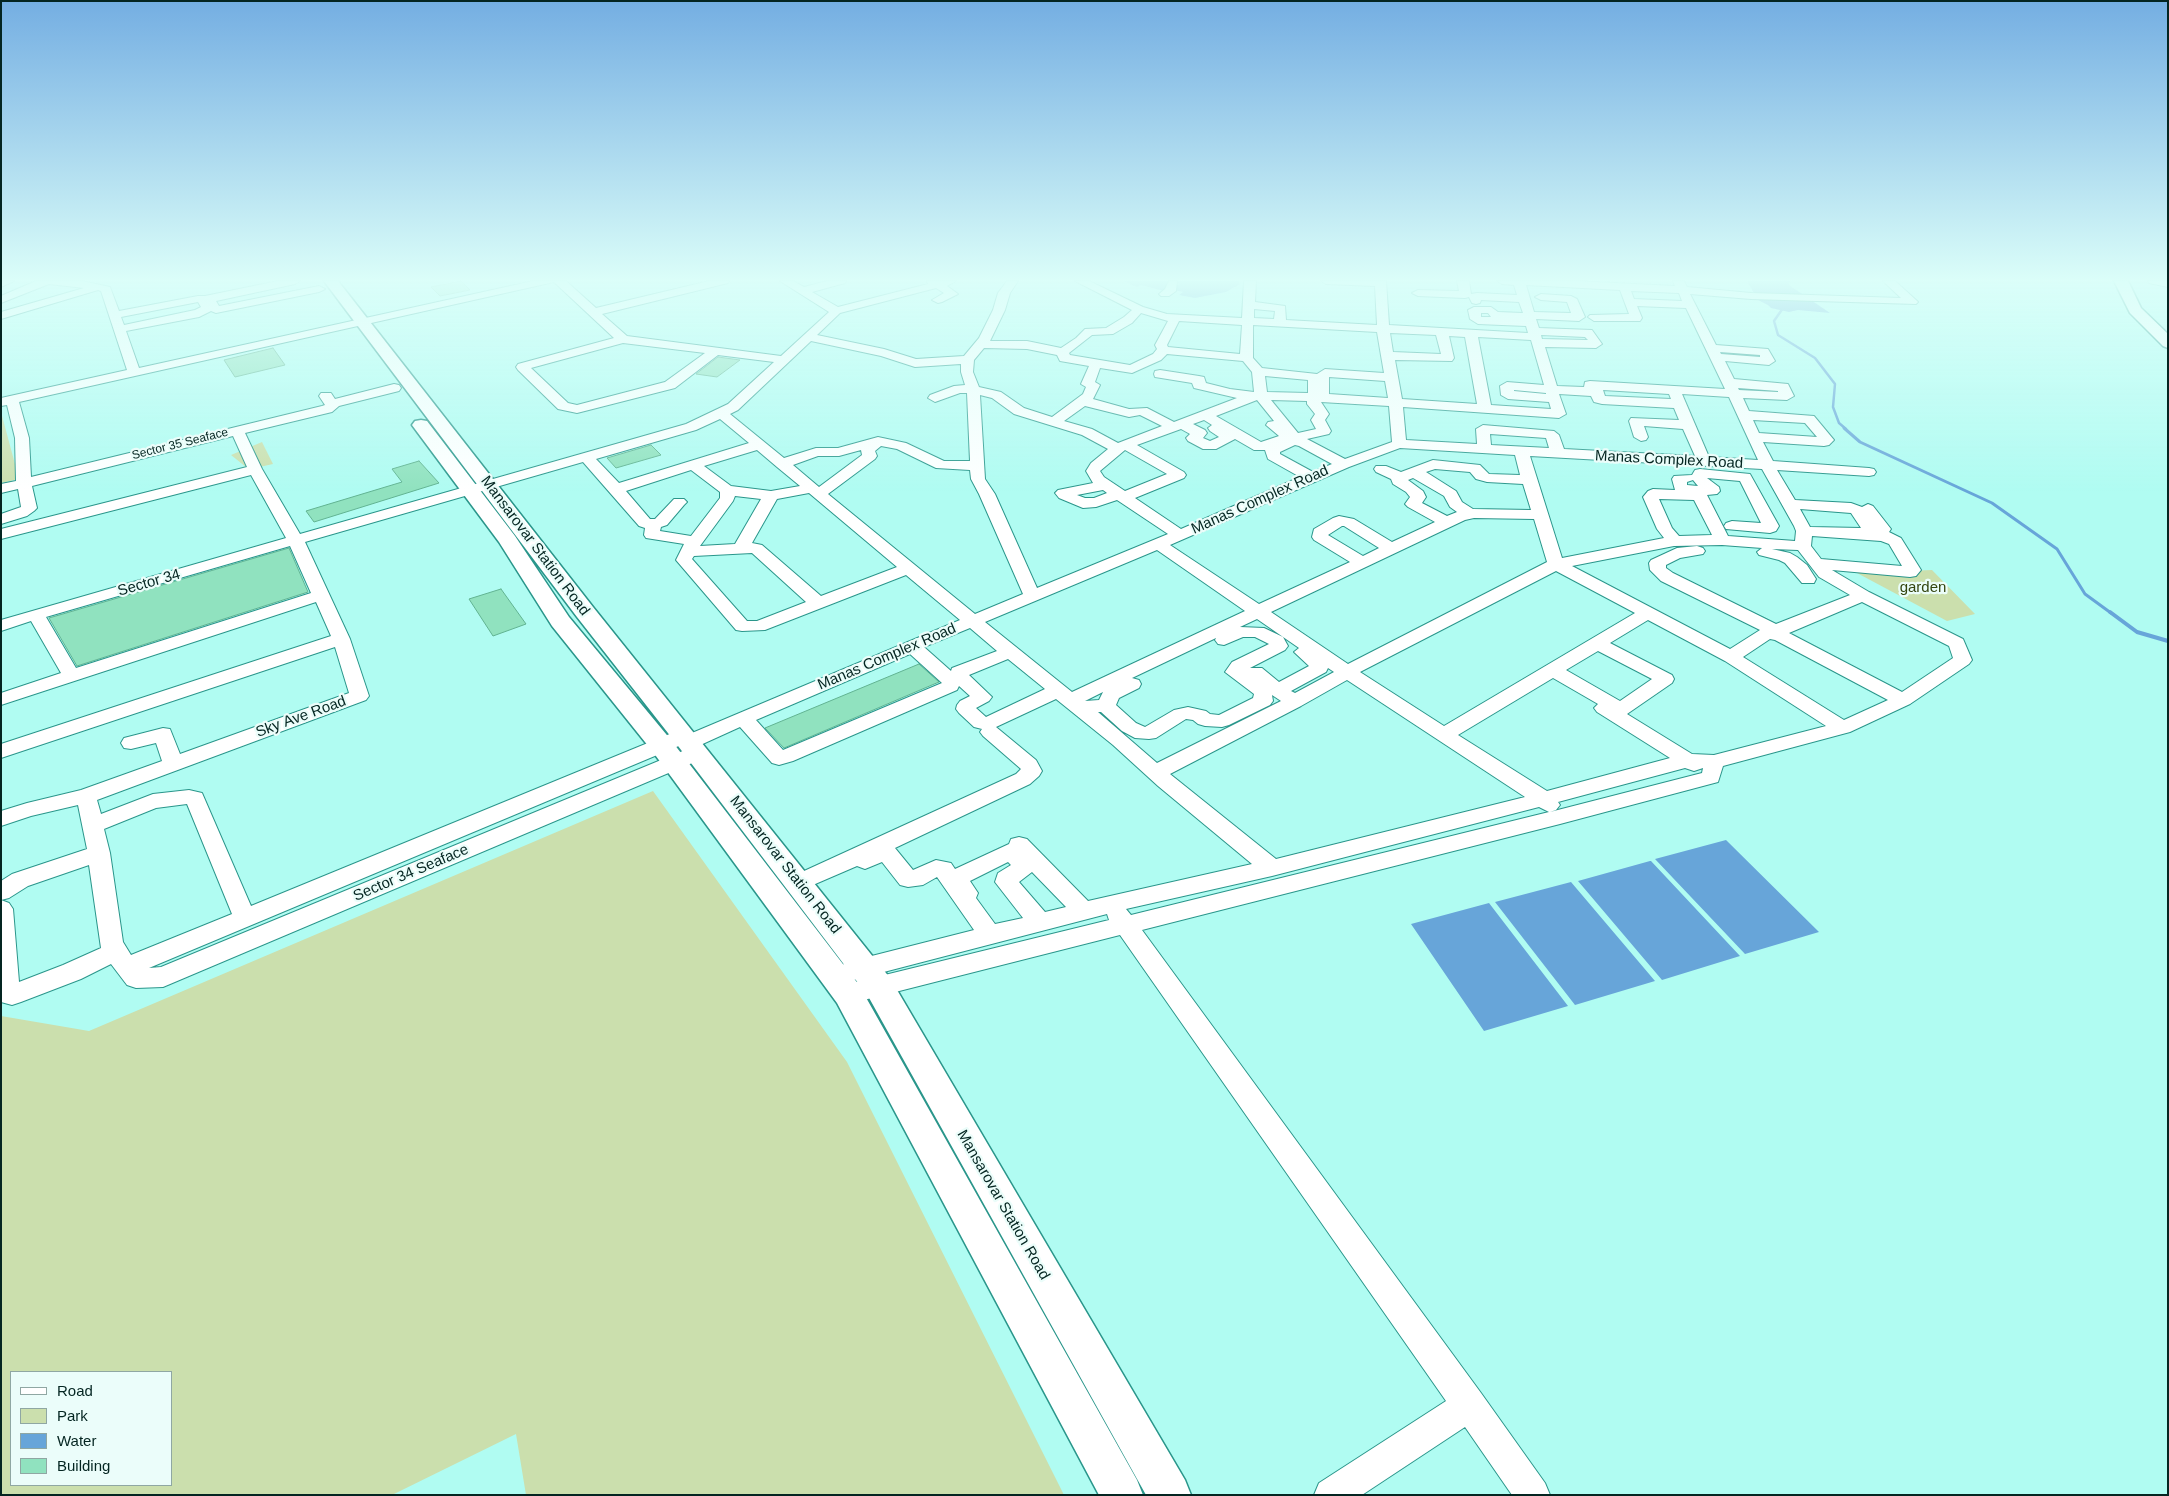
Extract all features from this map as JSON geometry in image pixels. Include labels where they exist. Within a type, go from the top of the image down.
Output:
[{"type":"main road","name":"Mansarovar Station Road","points":[[373,351],[396,386],[585,612],[681,748],[856,981],[1122,1495]]},
{"type":"main road","name":"Mansarovar Station Road","points":[[373,351],[396,386]]},
{"type":"main road","name":"Mansarovar Station Road","points":[[414,416],[480,488],[508,540],[560,621],[681,748],[802,888],[856,981],[1170,1495]]},
{"type":"main road","points":[[560,621],[585,612]]},
{"type":"street","points":[[127,351],[134,373]]},
{"type":"street","points":[[1,519],[22,513],[30,508],[25,486],[22,438],[7,401],[234,351]]},
{"type":"street","points":[[579,351],[522,368],[563,406],[576,409],[670,385],[715,351]]},
{"type":"street","points":[[722,351],[784,360]]},
{"type":"street","name":"Sector 34","points":[[1,626],[36,614],[674,433],[722,414],[733,407],[794,351]]},
{"type":"street","points":[[874,351],[915,363],[968,360]]},
{"type":"street","points":[[975,351],[968,360],[967,372],[973,390],[978,479],[987,494],[1032,596]]},
{"type":"street","points":[[1057,351],[1063,352],[1064,358],[1132,368],[1157,357],[1163,351]]},
{"type":"street","points":[[1172,351],[1247,358],[1263,372],[1290,378],[1315,376],[1319,398]]},
{"type":"street","points":[[1247,351],[1247,358]]},
{"type":"street","points":[[1387,351],[1396,404],[1399,444]]},
{"type":"street","points":[[1388,356],[1448,358],[1446,351]]},
{"type":"street","points":[[1460,437],[1475,436],[1479,409],[1476,351]]},
{"type":"street","points":[[1160,374],[1199,380],[1199,385],[1218,389],[1226,393],[1255,398],[1319,398],[1555,416],[1559,414],[1538,351]]},
{"type":"street","points":[[1712,351],[1767,465],[1803,534],[1814,574]]},
{"type":"street","points":[[1055,422],[1089,396],[1092,385],[1088,384],[1094,368]]},
{"type":"street","points":[[1674,404],[1602,400],[1599,399],[1595,386],[1668,390],[1723,370]]},
{"type":"street","points":[[1205,418],[1259,447],[1285,439],[1286,435],[1282,431],[1263,419],[1255,398],[1263,372]]},
{"type":"street","points":[[1503,373],[1504,383],[1507,384],[1592,392],[1590,385]]},
{"type":"street","points":[[1255,398],[1293,436],[1298,437],[1324,431],[1318,420],[1322,414],[1314,404],[1319,398],[1323,374],[1391,377]]},
{"type":"street","points":[[245,423],[327,409],[332,406],[329,400],[396,386]]},
{"type":"street","points":[[1549,388],[1592,393],[1596,399]]},
{"type":"street","points":[[935,398],[959,389],[996,395],[1019,411],[1087,432],[1122,446],[1178,475],[1111,489]]},
{"type":"street","points":[[1668,390],[1674,404],[1690,425],[1704,461]]},
{"type":"street","points":[[1180,535],[1111,489],[1093,471],[1096,466],[1122,446],[1178,425],[1205,418],[1255,398]]},
{"type":"street","points":[[1083,401],[1129,413],[1142,411],[1200,433],[1193,438],[1208,446],[1212,446],[1230,437],[1205,418]]},
{"type":"street","points":[[722,414],[1010,652],[1070,699],[1272,868]]},
{"type":"street","points":[[1744,415],[1809,419],[1827,440],[1754,437]]},
{"type":"street","points":[[1652,458],[1636,422],[1690,425]]},
{"type":"street","name":"Sector 35 Seaface","points":[[1,489],[25,486],[245,423],[255,469],[296,541]]},
{"type":"street","points":[[1398,426],[1420,440],[1435,446]]},
{"type":"street","points":[[1480,446],[1482,429],[1552,434],[1558,454]]},
{"type":"street","points":[[1312,478],[1273,456],[1272,450],[1293,441],[1302,442],[1344,464]]},
{"type":"street","points":[[782,464],[816,452],[839,452],[878,442],[901,446],[941,465],[976,466]]},
{"type":"street","points":[[693,465],[727,490],[771,496],[815,491],[870,456],[868,450],[878,442]]},
{"type":"street","points":[[616,489],[759,444]]},
{"type":"street","name":"Manas Complex Road","points":[[681,748],[743,718],[912,646],[1180,535],[1344,464],[1399,444],[1480,446],[1522,452],[1869,472]]},
{"type":"street","points":[[1522,452],[1520,478],[1541,515],[1556,564],[1731,657],[1843,728]]},
{"type":"street","points":[[1415,456],[1431,465],[1475,468],[1481,476],[1487,478],[1520,478]]},
{"type":"street","points":[[586,457],[645,522],[653,524],[664,520],[679,502]]},
{"type":"street","points":[[1678,460],[1688,481],[1679,479],[1680,487],[1711,493],[1722,509]]},
{"type":"street","points":[[1431,465],[1398,481],[1415,491],[1413,492],[1418,497],[1413,504],[1441,519]]},
{"type":"street","points":[[1,534],[255,469]]},
{"type":"street","points":[[1381,469],[1408,475],[1451,494],[1464,510]]},
{"type":"street","points":[[1726,533],[1711,493],[1711,487],[1701,481],[1700,473],[1745,478],[1771,526],[1770,528],[1726,533],[1705,546],[1677,553],[1657,563],[1658,570],[1667,577],[1772,629],[1780,630],[1863,596]]},
{"type":"street","points":[[1,495],[25,486]]},
{"type":"street","points":[[727,490],[728,498],[691,546],[684,560],[742,626],[759,626],[909,568]]},
{"type":"street","points":[[1675,541],[1664,527],[1651,497],[1653,494],[1698,496],[1726,533]]},
{"type":"street","points":[[741,548],[771,496]]},
{"type":"street","points":[[1789,504],[1856,509],[1867,526]]},
{"type":"street","points":[[1803,534],[1880,531],[1883,529],[1868,509]]},
{"type":"street","points":[[1010,652],[959,672],[958,675],[982,697],[967,706],[966,709],[981,722],[988,723],[1070,699],[1252,620],[1357,559],[1464,510],[1541,515]]},
{"type":"street","points":[[1357,559],[1320,538],[1320,532],[1340,522],[1348,522],[1387,545]]},
{"type":"street","points":[[653,524],[652,535],[691,546],[756,548],[818,603]]},
{"type":"street","points":[[1156,772],[1294,702],[1347,672],[1556,564],[1675,541],[1705,546],[1720,553],[1736,549],[1774,552],[1791,560],[1802,569],[1804,576],[1814,574],[1910,572],[1913,570],[1895,541],[1884,536],[1726,533],[1664,527]]},
{"type":"street","points":[[1726,533],[1756,533]]},
{"type":"street","name":"Sky Ave Road","points":[[86,796],[359,696],[341,639],[296,541]]},
{"type":"street","points":[[1158,544],[1252,620],[1347,672],[1445,734],[1544,799],[1560,817]]},
{"type":"street","points":[[856,981],[996,934],[1040,922],[1107,913],[1560,817],[1843,728],[1903,700],[1962,660],[1957,643],[1814,574]]},
{"type":"street","points":[[1,699],[321,595]]},
{"type":"street","points":[[1445,734],[1649,612]]},
{"type":"street","points":[[36,614],[72,677]]},
{"type":"street","points":[[1070,699],[1106,706],[1129,727],[1142,734],[1149,733],[1182,714],[1199,715],[1205,720],[1222,720],[1263,701],[1263,692],[1234,672],[1239,666],[1279,646],[1273,638],[1258,632],[1252,620]]},
{"type":"street","points":[[1106,706],[1111,694],[1240,632],[1252,620]]},
{"type":"street","points":[[1731,657],[1766,634],[1772,633],[1903,700]]},
{"type":"street","points":[[1,752],[341,639]]},
{"type":"street","points":[[1550,672],[1621,709],[1665,679],[1597,643]]},
{"type":"street","points":[[1294,702],[1253,670],[1254,667],[1300,645]]},
{"type":"street","points":[[1278,690],[1319,668],[1319,664],[1300,645]]},
{"type":"street","points":[[743,718],[779,758],[950,686],[952,682],[912,646]]},
{"type":"street","points":[[1550,672],[1689,760],[1712,769]]},
{"type":"street","points":[[802,888],[1023,779],[1032,770],[1029,765],[990,732]]},
{"type":"street","points":[[131,743],[163,734],[173,764]]},
{"type":"street","name":"Sector 34 Seaface","points":[[681,748],[163,977],[136,978],[120,960],[245,918],[681,748]]},
{"type":"street","points":[[856,981],[1272,868],[1689,760]]},
{"type":"street","points":[[1,819],[27,810],[86,796],[99,853],[111,942],[120,960],[63,975],[12,995],[8,994],[1,910]]},
{"type":"street","points":[[93,824],[153,801],[195,798],[245,918]]},
{"type":"street","points":[[1016,842],[1107,913],[1469,1405],[1533,1495]]},
{"type":"street","points":[[996,934],[957,882],[959,877],[1009,852],[1024,864],[1023,868],[1006,879],[1006,882],[1040,922]]},
{"type":"street","points":[[1,892],[20,880],[99,853]]},
{"type":"street","points":[[802,888],[880,854],[887,853],[908,879],[915,879],[936,868],[943,869],[996,934]]},
{"type":"street","points":[[1331,1495],[1469,1405]]},
{"type":"green space","points":[[1,412],[19,479],[1,483]]},
{"type":"green space","points":[[262,442],[273,464],[242,471],[246,467],[231,455]]},
{"type":"green space","name":"garden","points":[[1932,570],[1975,614],[1947,621],[1857,573]]},
{"type":"green space","points":[[653,791],[847,1062],[1064,1495],[526,1495],[516,1434],[392,1495],[1,1495],[1,1016],[89,1031]]},
{"type":"water","points":[[1726,840],[1819,932],[1745,954],[1655,859]]},
{"type":"water","points":[[1651,861],[1740,956],[1662,980],[1578,881]]},
{"type":"water","points":[[1571,882],[1655,981],[1575,1005],[1495,902]]},
{"type":"water","points":[[1489,903],[1568,1006],[1484,1031],[1411,924]]},
{"type":"building","points":[[262,351],[275,351],[285,365],[235,377],[224,360]]},
{"type":"building","points":[[718,357],[740,360],[717,377],[696,374]]},
{"type":"building","points":[[651,445],[661,455],[616,468],[607,458]]},
{"type":"building","points":[[419,461],[439,483],[314,522],[306,511],[402,482],[392,469]]},
{"type":"building","points":[[289,548],[308,592],[77,666],[49,618]]},
{"type":"building","points":[[501,589],[526,624],[493,636],[469,599]]},
{"type":"building","points":[[919,664],[939,682],[784,748],[765,728]]},
{"type":"waterway","points":[[1803,351],[1815,358],[1835,384],[1833,407],[1839,423],[1846,429]]},
{"type":"waterway","points":[[1844,428],[1860,442],[1992,503],[2057,549],[2085,594],[2111,613]]},
{"type":"waterway","points":[[2110,612],[2137,632],[2168,641]]}]
